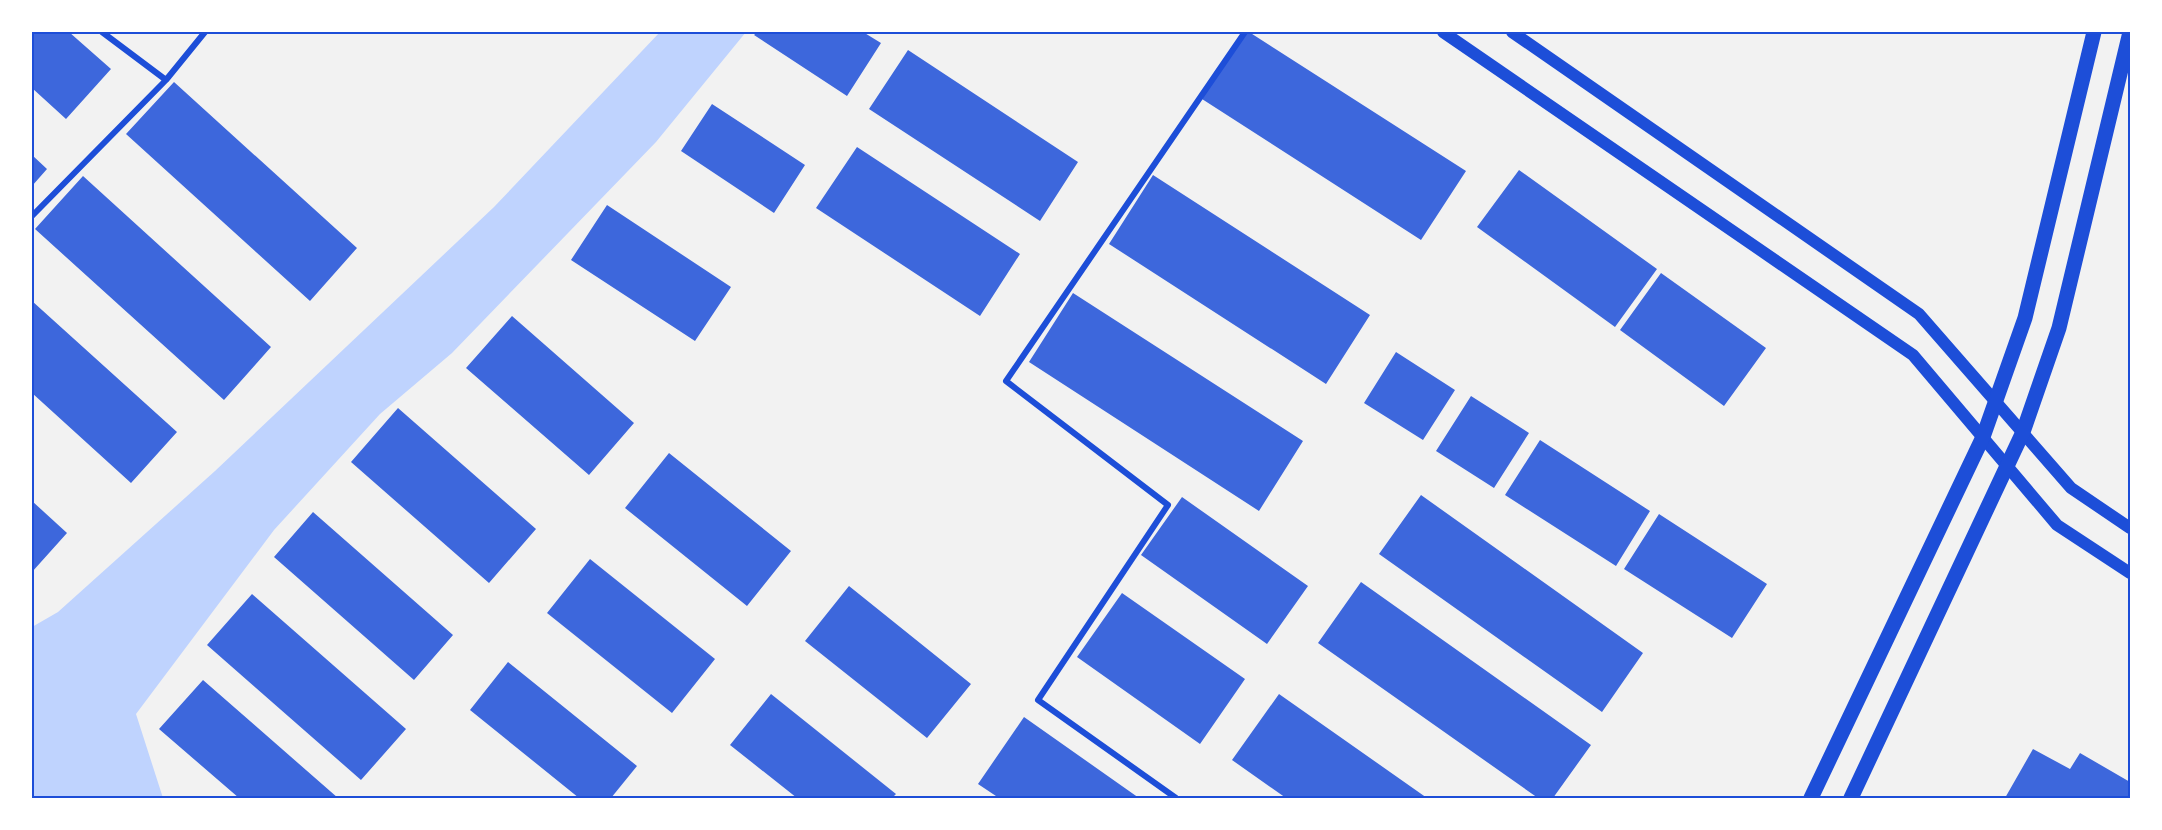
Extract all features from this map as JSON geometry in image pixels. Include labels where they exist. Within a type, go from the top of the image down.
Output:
[{"type":"main road","points":[[1443,32],[1913,355],[2057,525],[2130,573]]},
{"type":"main road","points":[[1512,32],[1919,314],[2071,488],[2130,528]]},
{"type":"main road","points":[[1811,798],[1983,437],[1996,402],[2025,318],[2094,32]]},
{"type":"main road","points":[[1851,798],[2023,432],[2059,328],[2130,32]]},
{"type":"street","points":[[102,32],[166,80]]},
{"type":"street","points":[[32,216],[166,80],[205,32]]},
{"type":"street","points":[[1176,798],[1038,700],[1168,505],[1006,381],[1245,32]]},
{"type":"water","points":[[660,32],[746,32],[656,142],[452,353],[380,414],[274,530],[136,714],[163,798],[32,798],[32,627],[58,612],[215,471],[494,207]]},
{"type":"building","points":[[32,32],[69,32],[111,69],[66,119],[32,88]]},
{"type":"building","points":[[757,32],[863,32],[881,43],[847,96],[754,35]]},
{"type":"building","points":[[1245,32],[1249,32],[1466,171],[1421,240],[1202,99]]},
{"type":"building","points":[[908,50],[1078,162],[1040,221],[869,109]]},
{"type":"building","points":[[174,82],[357,248],[310,301],[126,134]]},
{"type":"building","points":[[712,104],[805,165],[774,213],[681,151]]},
{"type":"building","points":[[857,147],[1020,254],[980,316],[816,208]]},
{"type":"building","points":[[32,155],[47,169],[32,186]]},
{"type":"building","points":[[1519,170],[1657,269],[1615,327],[1477,227]]},
{"type":"building","points":[[1153,175],[1370,315],[1326,384],[1109,244]]},
{"type":"building","points":[[83,176],[271,347],[224,400],[35,229]]},
{"type":"building","points":[[607,205],[731,287],[695,341],[571,260]]},
{"type":"building","points":[[1661,273],[1766,348],[1724,406],[1620,330]]},
{"type":"building","points":[[1073,293],[1303,441],[1259,511],[1029,362]]},
{"type":"building","points":[[32,301],[177,432],[131,483],[32,393]]},
{"type":"building","points":[[512,316],[634,423],[589,475],[466,368]]},
{"type":"building","points":[[1396,352],[1455,390],[1423,440],[1364,403]]},
{"type":"building","points":[[1471,396],[1529,433],[1494,488],[1436,451]]},
{"type":"building","points":[[398,408],[536,529],[489,583],[351,462]]},
{"type":"building","points":[[1540,440],[1650,511],[1616,566],[1505,495]]},
{"type":"building","points":[[669,453],[791,551],[747,606],[625,508]]},
{"type":"building","points":[[1421,495],[1643,653],[1602,712],[1379,554]]},
{"type":"building","points":[[1182,497],[1308,586],[1267,644],[1141,555]]},
{"type":"building","points":[[32,501],[67,533],[32,572]]},
{"type":"building","points":[[313,512],[453,635],[414,680],[274,557]]},
{"type":"building","points":[[1659,514],[1767,584],[1732,638],[1624,569]]},
{"type":"building","points":[[590,559],[715,659],[672,713],[547,613]]},
{"type":"building","points":[[1361,582],[1591,745],[1553,798],[1538,798],[1318,643]]},
{"type":"building","points":[[849,586],[971,684],[927,738],[805,641]]},
{"type":"building","points":[[1122,593],[1245,679],[1200,744],[1077,657]]},
{"type":"building","points":[[252,594],[406,729],[361,780],[207,645]]},
{"type":"building","points":[[508,662],[637,766],[611,798],[579,798],[470,710]]},
{"type":"building","points":[[203,680],[338,798],[239,798],[159,729]]},
{"type":"building","points":[[771,694],[896,794],[892,798],[797,798],[730,745]]},
{"type":"building","points":[[1279,694],[1427,798],[1286,798],[1232,760]]},
{"type":"building","points":[[1024,717],[1139,798],[999,798],[978,784]]},
{"type":"building","points":[[2033,749],[2070,769],[2080,753],[2130,782],[2130,798],[2005,798]]}]
